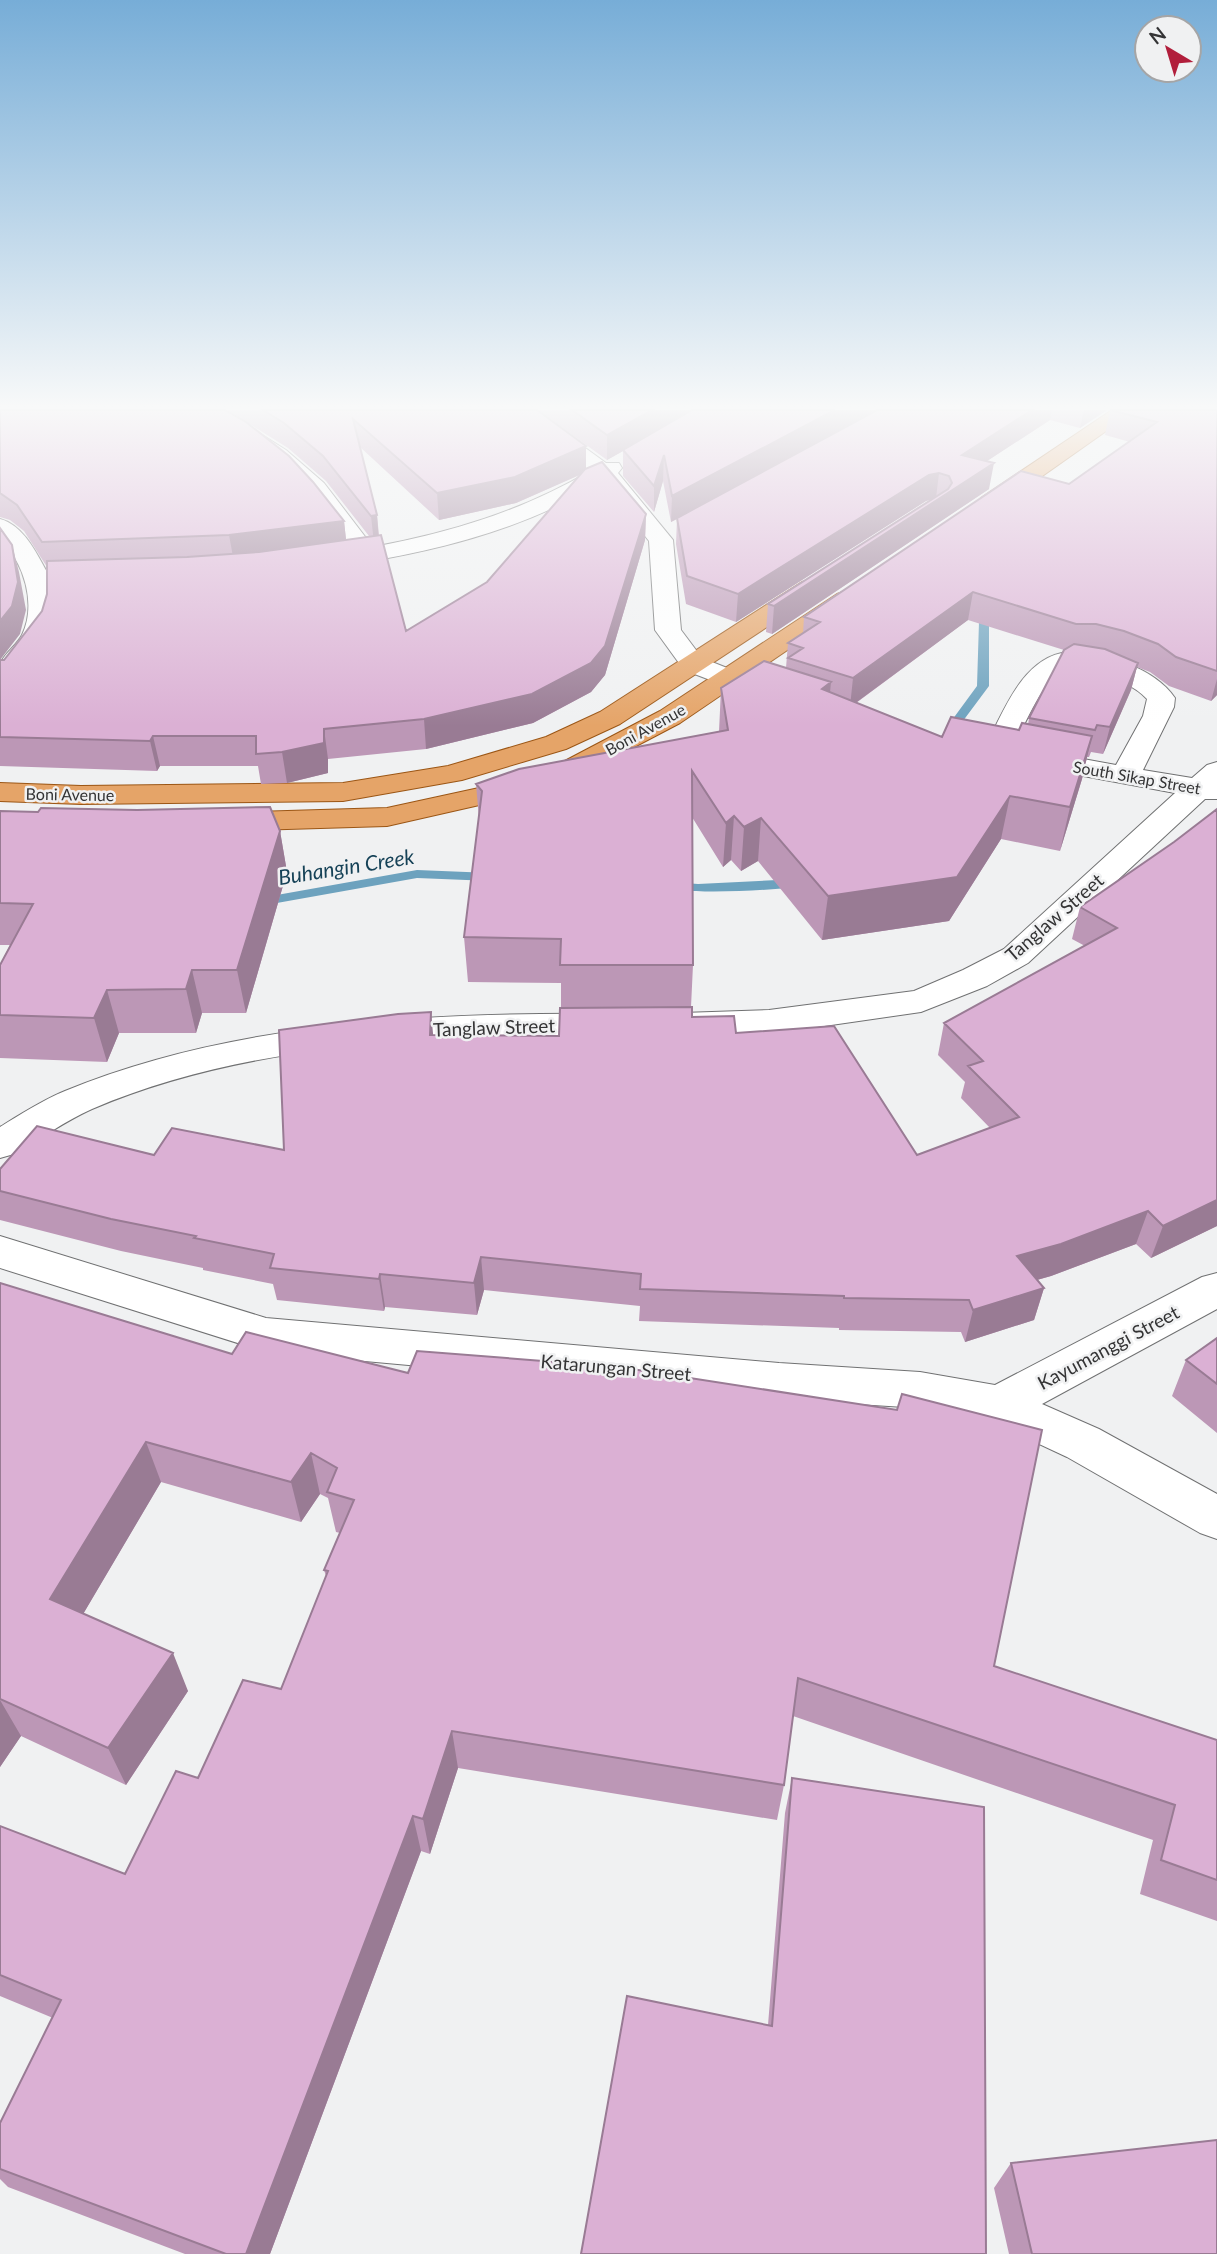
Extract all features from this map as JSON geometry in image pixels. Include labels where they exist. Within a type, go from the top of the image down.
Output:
[{"type":"main road","name":"Boni Avenue","points":[[0,792],[81,796],[343,792],[452,774],[567,738],[610,718],[834,573]]},
{"type":"main road","name":"Boni Avenue","points":[[199,822],[387,817],[486,795],[571,768],[670,717],[868,584]]},
{"type":"street","points":[[340,515],[368,555]]},
{"type":"street","points":[[313,563],[368,555],[458,535],[516,515]]},
{"type":"street","points":[[641,515],[662,540],[668,630],[693,664],[728,680],[795,703]]},
{"type":"street","points":[[0,526],[20,545],[39,579],[39,622],[34,638],[0,681]]},
{"type":"street","points":[[662,540],[685,527]]},
{"type":"street","points":[[39,579],[127,578]]},
{"type":"street","name":"South Sikap Street","points":[[1126,775],[1131,761],[1161,710],[1161,698],[1143,681],[1133,676],[1075,661],[1050,665],[983,750],[1126,775],[1210,783]]},
{"type":"street","name":"Tanglaw Street","points":[[0,1144],[86,1097],[213,1057],[387,1032],[525,1024],[620,1027],[769,1022],[920,1001],[975,978],[1016,956],[1210,783]]},
{"type":"street","name":"Katarungan Street","points":[[0,1252],[266,1335],[779,1381],[920,1390],[999,1405],[1083,1443],[1217,1518]]},
{"type":"street","name":"Kayumanggi Street","points":[[999,1405],[1217,1289]]},
{"type":"building","points":[[24,515],[339,515],[344,521],[229,535],[42,542]]},
{"type":"building","points":[[545,515],[646,515],[605,646],[591,663],[532,694],[424,719],[324,729],[324,743],[282,752],[256,754],[256,736],[153,736],[150,741],[0,737],[0,660],[4,660],[42,611],[47,594],[47,561],[259,552],[381,535],[406,631],[487,582]]},
{"type":"building","points":[[682,515],[864,515],[738,594],[687,576],[677,518]]},
{"type":"building","points":[[907,515],[914,515],[774,606],[768,604]]},
{"type":"building","points":[[955,515],[1217,515],[1217,671],[1176,657],[1158,644],[1124,631],[1096,624],[1076,624],[973,592],[853,678],[788,658],[803,648],[788,643],[820,622],[804,617]]},
{"type":"building","points":[[0,528],[12,545],[18,582],[12,606],[0,621]]},
{"type":"building","points":[[1074,644],[1105,649],[1138,663],[1110,727],[1097,725],[1095,730],[1029,718],[1064,650]]},
{"type":"building","points":[[764,661],[831,682],[822,689],[942,737],[951,717],[1019,730],[1022,723],[1092,736],[1070,807],[1010,796],[957,877],[828,896],[761,818],[744,827],[734,816],[726,823],[692,771],[693,965],[560,965],[561,939],[464,937],[482,791],[476,784],[519,769],[728,730],[721,688]]},
{"type":"building","points":[[270,807],[280,831],[237,970],[192,970],[186,989],[107,990],[94,1018],[0,1015],[0,965],[33,904],[0,903],[0,811],[38,812],[41,808],[137,810]]},
{"type":"building","points":[[1217,809],[1217,1200],[1163,1226],[1148,1211],[1061,1244],[1017,1256],[1044,1288],[973,1310],[969,1300],[844,1298],[640,1289],[641,1274],[481,1257],[474,1283],[380,1274],[379,1279],[270,1268],[274,1254],[111,1219],[0,1191],[0,1169],[37,1126],[154,1155],[172,1128],[284,1150],[279,1030],[431,1012],[430,1035],[559,1036],[560,1008],[692,1007],[692,1017],[734,1016],[736,1033],[834,1026],[917,1155],[1019,1117],[968,1066],[983,1061],[944,1023],[1117,928],[1080,907]]},
{"type":"building","points":[[0,1283],[232,1354],[246,1332],[408,1373],[417,1351],[619,1367],[897,1410],[902,1394],[1042,1430],[994,1666],[1217,1740],[1217,1880],[1161,1860],[1175,1805],[798,1678],[784,1785],[452,1731],[423,1819],[413,1816],[246,2254],[226,2254],[0,2169],[0,2123],[61,2000],[0,1975],[0,1826],[125,1874],[176,1771],[198,1778],[243,1680],[281,1689],[328,1571],[324,1570],[354,1500],[327,1492],[337,1468],[311,1453],[291,1482],[146,1442],[50,1599],[173,1653],[108,1748],[0,1699]]},
{"type":"building","points":[[1217,1338],[1217,1384],[1186,1360]]},
{"type":"building","points":[[792,1778],[984,1807],[986,2254],[581,2254],[627,1996],[772,2026]]},
{"type":"building","points":[[1217,2140],[1217,2254],[1032,2254],[1011,2163]]},
{"type":"waterway","name":"Buhangin Creek","points":[[950,731],[983,686],[984,622],[999,615]]},
{"type":"waterway","name":"Buhangin Creek","points":[[260,902],[417,874],[491,877]]},
{"type":"waterway","name":"Buhangin Creek","points":[[671,886],[698,888],[798,883]]}]
